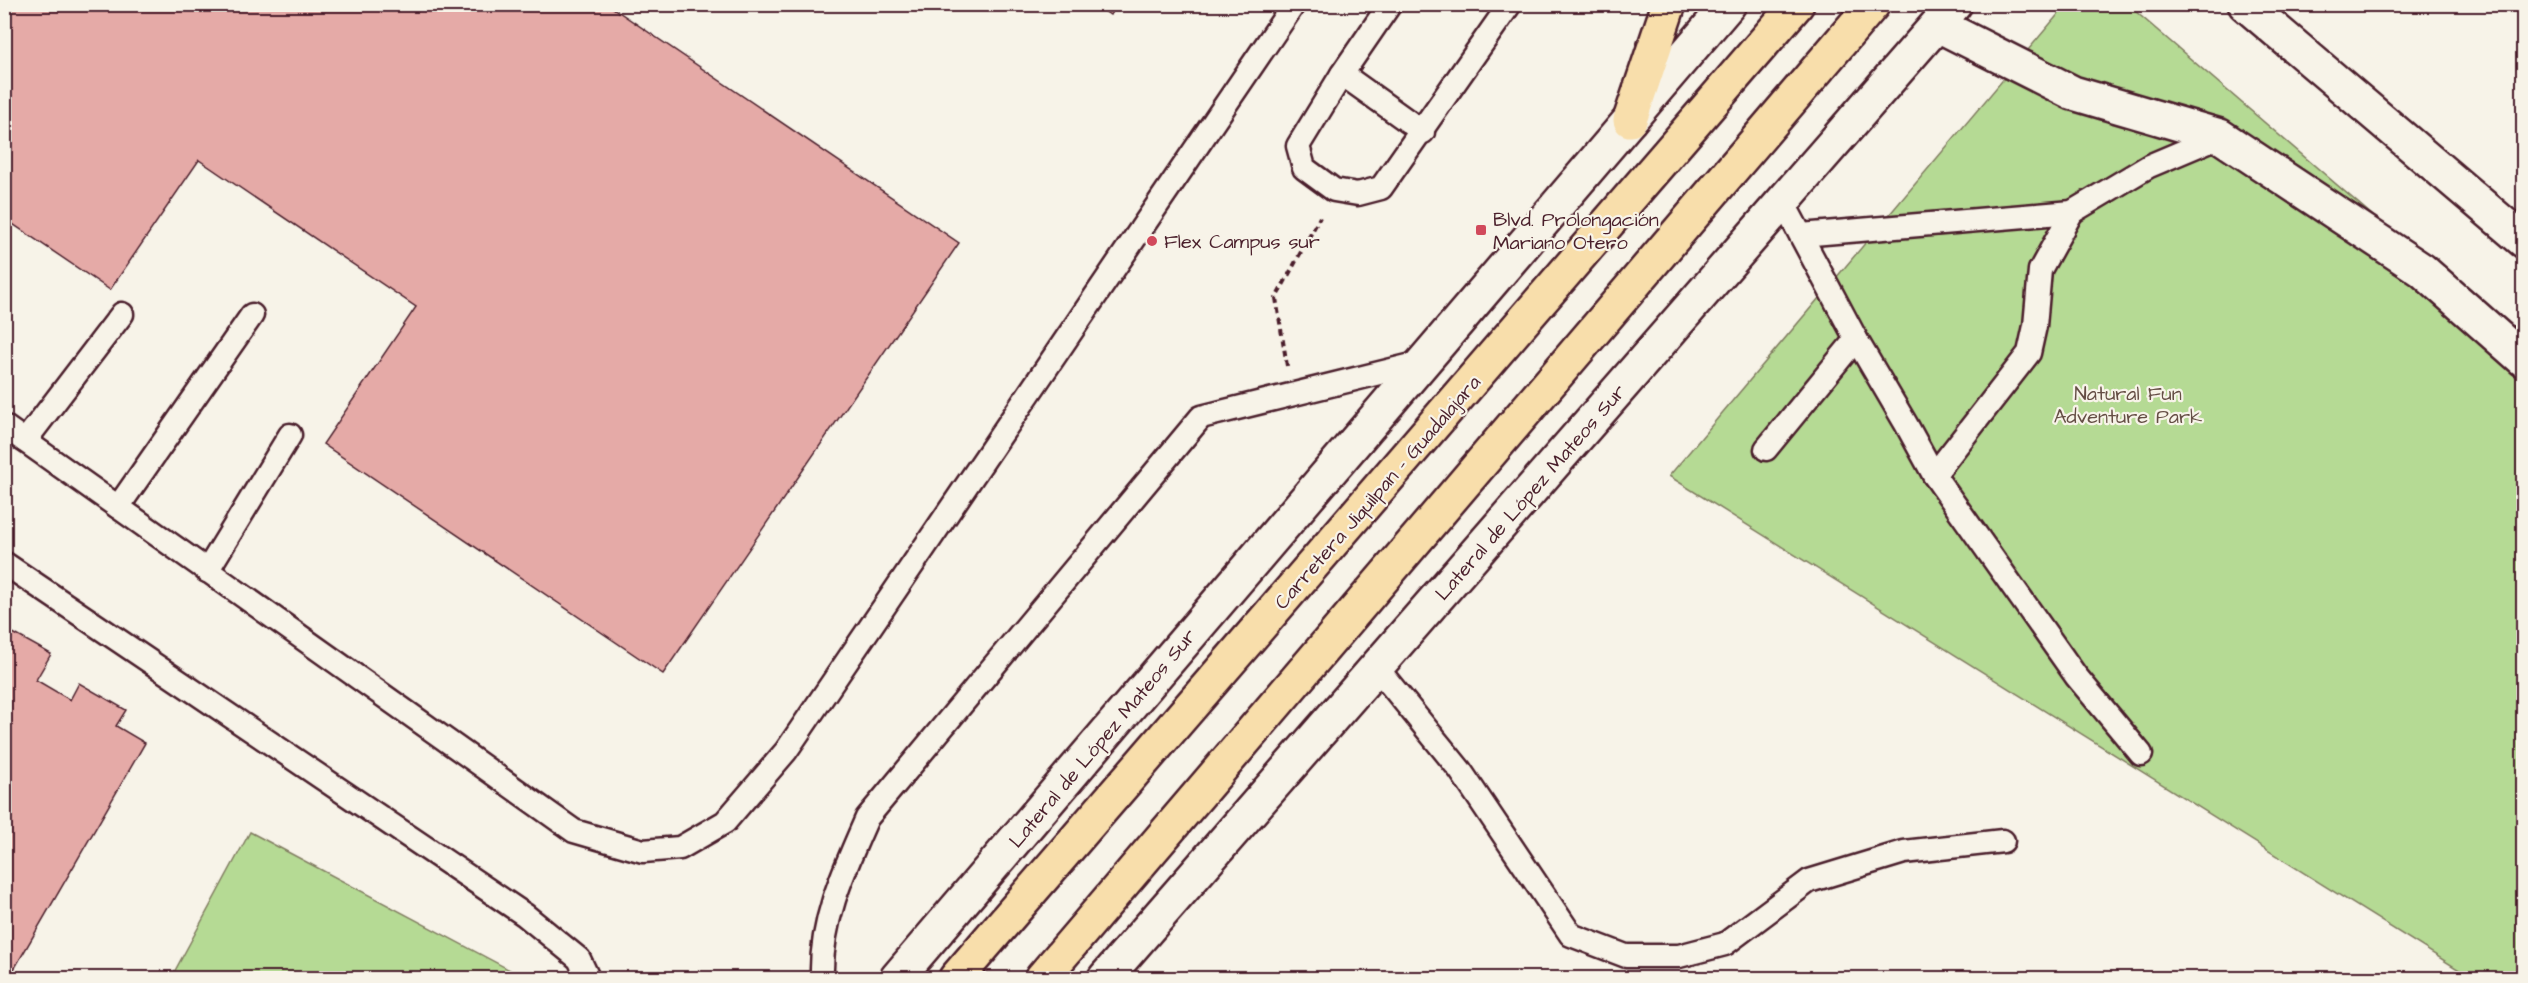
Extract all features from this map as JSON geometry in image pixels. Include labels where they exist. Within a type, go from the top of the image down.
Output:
[{"type":"main road","points":[[1630,120],[1669,4]]},
{"type":"main road","name":"Carretera Jiquilpan - Guadalajara","points":[[956,978],[1797,4]]},
{"type":"main road","points":[[1042,978],[1873,4]]},
{"type":"street","name":"Lateral de López Mateos Sur","points":[[897,978],[1729,4]]},
{"type":"street","points":[[2245,4],[2523,241]]},
{"type":"street","name":"Lateral de López Mateos Sur","points":[[1105,978],[1946,15]]},
{"type":"street","points":[[1946,15],[2073,93],[2220,136],[2422,270],[2523,360]]},
{"type":"lane","points":[[4,426],[574,831],[643,851],[680,848],[725,822],[786,751],[1294,4]]},
{"type":"lane","points":[[1390,4],[1342,74],[1298,146],[1304,168],[1335,190],[1358,194],[1381,188],[1423,132],[1510,4]]},
{"type":"lane","points":[[1342,74],[1423,132]]},
{"type":"lane","points":[[1801,235],[2072,212],[2149,166],[2220,136]]},
{"type":"lane","points":[[1783,202],[1856,339],[1934,475],[2076,676],[2140,754]]},
{"type":"lane","points":[[1934,475],[2029,353],[2035,326],[2040,270],[2072,212]]},
{"type":"lane","points":[[25,441],[122,314]]},
{"type":"lane","points":[[118,507],[252,315]]},
{"type":"lane","points":[[1766,448],[1856,339]]},
{"type":"lane","points":[[822,978],[821,955],[828,916],[843,871],[867,818],[1201,417],[1424,362]]},
{"type":"lane","points":[[207,571],[290,435]]},
{"type":"lane","points":[[4,563],[525,915],[579,959],[588,978]]},
{"type":"lane","points":[[1377,668],[1460,770],[1571,935],[1626,956],[1679,956],[1725,944],[1809,881],[1904,852],[2003,841]]},
{"type":"path","points":[[1291,395],[1276,298],[1335,190]]},
{"type":"green space","name":"Natural Fun Adventure Park","points":[[2066,5],[2128,5],[2523,345],[2523,978],[2472,978],[1669,476]]},
{"type":"green space","points":[[250,832],[525,978],[171,978]]},
{"type":"building","points":[[4,4],[607,4],[959,243],[663,674],[323,444],[416,307],[199,160],[110,290],[4,218]]},
{"type":"building","points":[[1094,4],[1118,4],[1110,15]]},
{"type":"building","points":[[4,628],[51,654],[36,680],[70,700],[79,683],[126,710],[116,726],[145,743],[9,978],[4,978]]},
{"type":"place","name":"Blvd. Prolongación Mariano Otero","points":[[1481,230]]},
{"type":"place","name":"Flex Campus sur","points":[[1152,241]]}]
